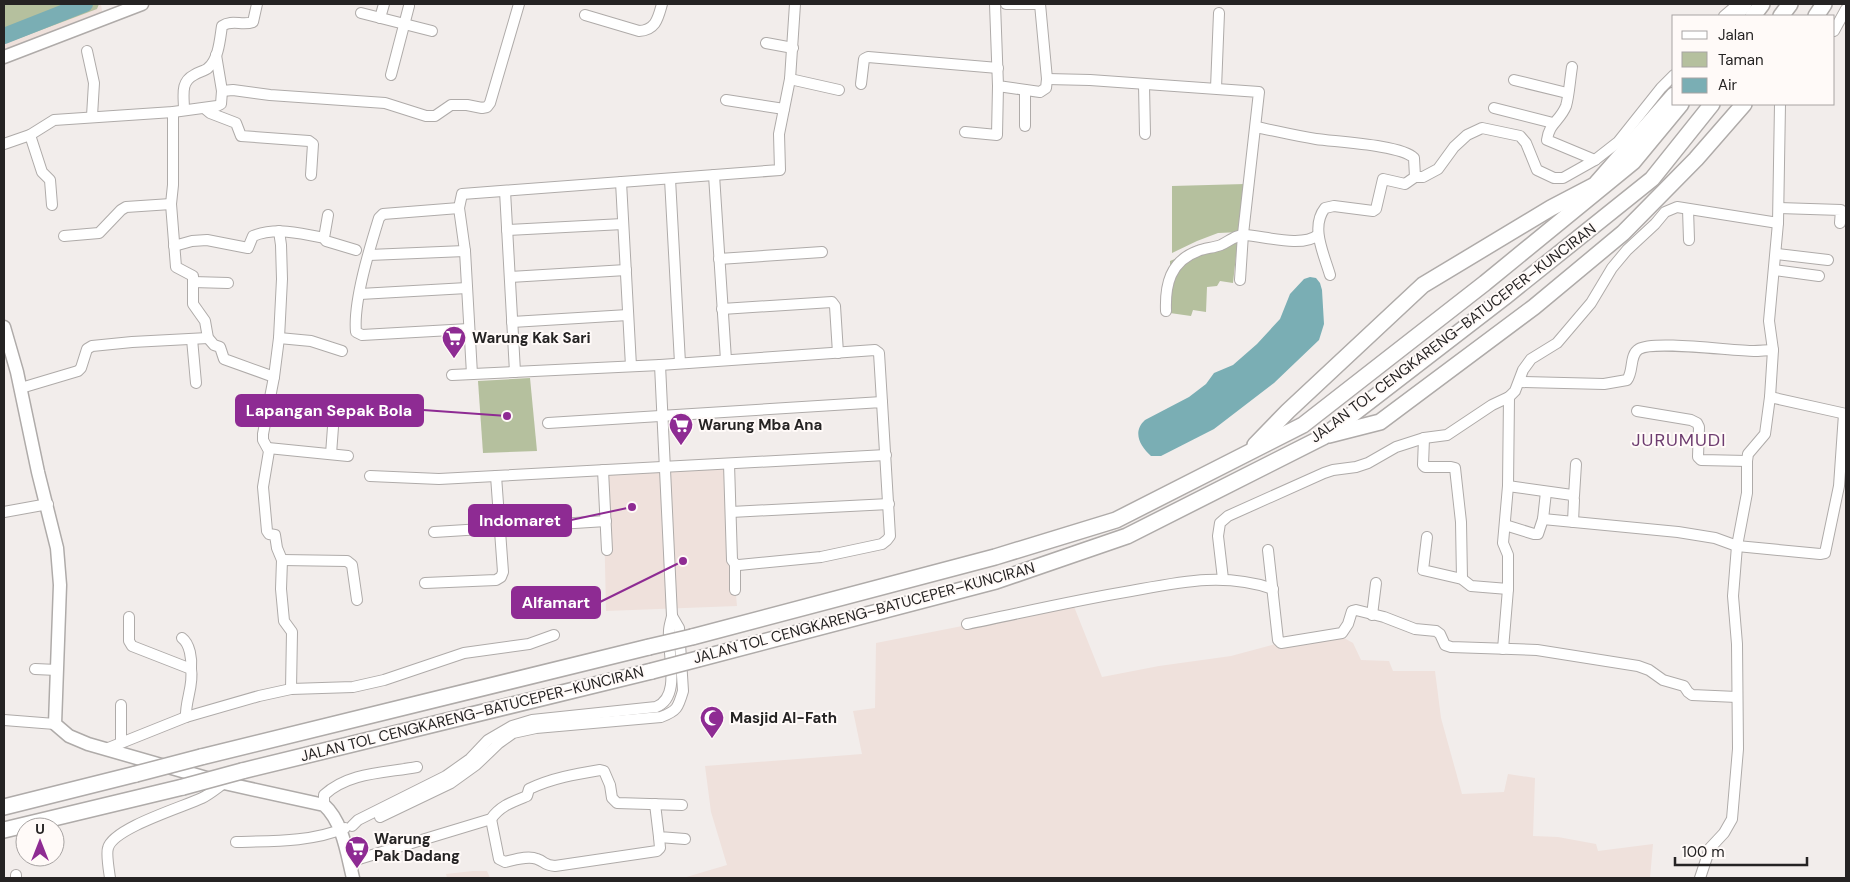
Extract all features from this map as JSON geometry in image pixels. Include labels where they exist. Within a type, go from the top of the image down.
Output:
[{"type":"highway","points":[[1736,15],[1744,4]]},
{"type":"highway","points":[[1754,15],[1762,4]]},
{"type":"highway","points":[[1783,15],[1790,4]]},
{"type":"highway","points":[[1817,15],[1824,4]]},
{"type":"highway","points":[[1247,454],[1288,411],[1423,285],[1551,208],[1595,185],[1672,97]]},
{"type":"highway","name":"JALAN TOL CENGKARENG–BATUCEPER–KUNCIRAN","points":[[4,807],[692,637],[995,557],[1116,520],[1303,425],[1485,283],[1633,162],[1680,105]]},
{"type":"highway","name":"JALAN TOL CENGKARENG–BATUCEPER–KUNCIRAN","points":[[4,830],[183,787],[242,770],[652,671],[996,581],[1127,536],[1322,436],[1506,296],[1652,179],[1711,105]]},
{"type":"highway","points":[[1322,436],[1380,422],[1534,307],[1623,233],[1696,159],[1743,105]]},
{"type":"main road","points":[[4,57],[142,4]]},
{"type":"main road","points":[[4,327],[21,388],[38,472],[48,504],[57,548],[60,585],[55,724],[70,736],[88,744],[224,783],[324,805],[332,813],[340,831],[353,878]]},
{"type":"street","points":[[184,110],[183,86],[192,76],[208,68],[216,55],[222,26],[233,22],[245,24],[253,22],[257,4]]},
{"type":"street","points":[[380,18],[384,4]]},
{"type":"street","points":[[222,91],[233,90],[270,95],[385,103],[426,116],[434,116],[451,106],[487,107],[490,103],[519,4]]},
{"type":"street","points":[[472,374],[465,251],[459,208],[462,194],[780,170],[779,134],[790,78],[795,4]]},
{"type":"street","points":[[965,132],[997,135],[998,68],[996,4]]},
{"type":"street","points":[[998,86],[1044,91],[1047,79],[1040,4],[1006,4]]},
{"type":"street","points":[[1725,15],[1738,4]]},
{"type":"street","points":[[585,15],[640,31],[646,30],[657,23],[659,5]]},
{"type":"street","points":[[391,75],[409,6]]},
{"type":"street","points":[[1835,29],[1846,9]]},
{"type":"street","points":[[361,13],[432,31]]},
{"type":"street","points":[[1216,88],[1218,13]]},
{"type":"street","points":[[766,43],[793,48]]},
{"type":"street","points":[[87,51],[94,83],[92,116]]},
{"type":"street","points":[[4,144],[30,135],[54,120],[173,112],[217,106],[221,104],[222,91],[216,55]]},
{"type":"street","points":[[861,84],[864,59],[868,57],[998,68]]},
{"type":"street","points":[[1572,67],[1565,108],[1561,116],[1548,131],[1547,140],[1595,160]]},
{"type":"street","points":[[1330,275],[1318,235],[1321,213],[1325,208],[1334,206],[1373,211],[1376,209],[1383,179],[1406,184],[1415,177],[1423,177],[1438,169],[1467,135],[1482,128],[1520,136],[1526,143],[1537,170],[1554,178],[1563,178],[1595,160],[1618,142],[1672,77]]},
{"type":"street","points":[[790,78],[838,90]]},
{"type":"street","points":[[1047,79],[1090,80],[1259,92],[1242,234],[1240,280]]},
{"type":"street","points":[[1514,80],[1567,93]]},
{"type":"street","points":[[1144,85],[1145,134]]},
{"type":"street","points":[[1025,90],[1025,126]]},
{"type":"street","points":[[726,100],[784,109]]},
{"type":"street","points":[[1700,878],[1710,848],[1724,833],[1732,819],[1738,749],[1737,644],[1733,596],[1737,546],[1747,493],[1746,461],[1748,454],[1764,434],[1770,397],[1773,350],[1769,321],[1777,254],[1780,105]]},
{"type":"street","points":[[204,108],[216,116],[236,123],[240,136],[309,141],[313,144],[311,175]]},
{"type":"street","points":[[1494,108],[1553,123]]},
{"type":"street","points":[[173,112],[173,185],[171,204],[176,267],[193,276],[193,304],[205,321],[208,338],[214,345],[220,347],[224,359],[274,377]]},
{"type":"street","points":[[1256,127],[1315,139],[1395,150],[1411,155],[1414,158],[1415,177]]},
{"type":"street","points":[[30,135],[42,172],[50,180],[52,204]]},
{"type":"street","points":[[714,175],[726,360]]},
{"type":"street","points":[[670,179],[680,363]]},
{"type":"street","points":[[621,182],[631,366]]},
{"type":"street","points":[[505,191],[515,372]]},
{"type":"street","points":[[64,236],[99,233],[126,207],[171,204]]},
{"type":"street","points":[[1223,579],[1218,536],[1220,523],[1228,516],[1324,473],[1368,463],[1396,447],[1424,438],[1447,435],[1492,405],[1509,397],[1520,382],[1523,370],[1531,359],[1557,343],[1591,303],[1612,268],[1665,212],[1677,207],[1688,208],[1778,223]]},
{"type":"street","points":[[459,208],[383,214],[379,218],[360,294],[356,332],[362,335],[469,329]]},
{"type":"street","points":[[1688,208],[1689,240]]},
{"type":"street","points":[[1779,208],[1840,210],[1840,223]]},
{"type":"street","points":[[324,238],[328,215]]},
{"type":"street","points":[[507,230],[623,224]]},
{"type":"street","points":[[279,231],[282,245],[279,338],[263,434],[269,458],[263,487],[265,520],[268,534],[274,535],[276,538],[277,548],[282,560],[284,621],[292,632],[291,688]]},
{"type":"street","points":[[174,246],[192,241],[207,240],[248,248],[253,236],[288,231],[324,238],[330,244],[356,250]]},
{"type":"street","points":[[1166,311],[1168,284],[1176,266],[1183,258],[1198,251],[1220,246],[1242,234],[1290,241],[1315,238],[1318,235]]},
{"type":"street","points":[[369,255],[465,251]]},
{"type":"street","points":[[719,259],[822,252]]},
{"type":"street","points":[[1777,254],[1828,260]]},
{"type":"street","points":[[510,277],[626,270]]},
{"type":"street","points":[[1774,270],[1819,276]]},
{"type":"street","points":[[193,282],[228,283]]},
{"type":"street","points":[[360,294],[467,288]]},
{"type":"street","points":[[722,309],[832,302],[835,306],[838,353]]},
{"type":"street","points":[[512,322],[628,315]]},
{"type":"street","points":[[21,388],[78,371],[81,368],[87,349],[92,346],[208,338]]},
{"type":"street","points":[[279,338],[311,341],[342,351]]},
{"type":"street","points":[[192,339],[196,383]]},
{"type":"street","points":[[1520,382],[1604,384],[1627,380],[1631,375],[1633,357],[1638,350],[1650,346],[1754,351],[1773,350]]},
{"type":"street","points":[[452,375],[660,365],[877,351],[886,455],[890,536],[882,544],[821,557],[735,564]]},
{"type":"street","points":[[236,842],[281,840],[360,826],[451,783],[476,765],[499,743],[513,733],[536,728],[661,717],[674,712],[683,691],[679,628],[672,616],[660,365]]},
{"type":"street","points":[[1503,649],[1508,590],[1508,556],[1503,542],[1508,486],[1509,397]]},
{"type":"street","points":[[1543,519],[1678,532],[1715,538],[1737,546],[1825,553],[1839,486],[1845,414],[1770,397]]},
{"type":"street","points":[[331,454],[335,400]]},
{"type":"street","points":[[548,423],[882,402]]},
{"type":"street","points":[[1637,411],[1691,420],[1697,423],[1699,427],[1698,456],[1701,460],[1746,461]]},
{"type":"street","points":[[1424,438],[1423,465],[1425,467],[1455,468],[1461,522],[1462,580]]},
{"type":"street","points":[[268,448],[348,456]]},
{"type":"street","points":[[370,476],[439,479],[886,455]]},
{"type":"street","points":[[729,464],[732,560],[735,564],[735,590]]},
{"type":"street","points":[[1573,522],[1576,464]]},
{"type":"street","points":[[602,470],[607,550]]},
{"type":"street","points":[[425,583],[496,580],[501,577],[503,572],[496,476]]},
{"type":"street","points":[[1508,486],[1572,494],[1574,496]]},
{"type":"street","points":[[1505,525],[1538,534],[1543,519],[1546,492]]},
{"type":"street","points":[[4,512],[48,504]]},
{"type":"street","points":[[731,512],[889,504]]},
{"type":"street","points":[[434,532],[606,521]]},
{"type":"street","points":[[1427,537],[1423,570],[1462,580],[1471,586],[1508,590]]},
{"type":"street","points":[[1268,550],[1278,640],[1281,643],[1342,633],[1348,624],[1352,611],[1356,610],[1384,617],[1416,629],[1436,630],[1445,645],[1451,647],[1537,650],[1638,666],[1650,670],[1663,680],[1684,686],[1692,694],[1737,697]]},
{"type":"street","points":[[282,560],[347,561],[352,565],[357,600]]},
{"type":"street","points":[[967,624],[1094,597],[1196,580],[1223,579],[1257,583],[1273,589]]},
{"type":"street","points":[[1372,615],[1376,582]]},
{"type":"street","points":[[129,616],[128,641],[132,646],[191,669]]},
{"type":"street","points":[[106,749],[121,741],[186,717],[259,696],[291,688],[353,687],[384,680],[464,653],[529,644],[554,635]]},
{"type":"street","points":[[182,638],[187,643],[192,664],[189,694],[185,706],[186,717]]},
{"type":"street","points":[[35,669],[56,670]]},
{"type":"street","points":[[121,706],[121,741]]},
{"type":"street","points":[[4,720],[55,724]]},
{"type":"street","points":[[324,805],[324,795],[330,789],[347,782],[371,773],[395,772],[417,767]]},
{"type":"street","points":[[349,862],[491,819],[497,810],[527,796],[529,789],[559,777],[600,770],[604,771],[610,785],[612,798],[617,803],[682,805]]},
{"type":"street","points":[[110,878],[108,847],[112,840],[146,820],[201,798],[224,783]]},
{"type":"street","points":[[491,819],[499,858],[504,862],[530,857],[538,859],[545,865],[555,866],[657,851],[660,848],[655,804]]},
{"type":"street","points":[[658,837],[685,838]]},
{"type":"shaded area","points":[[4,4],[101,4],[102,11],[4,52]]},
{"type":"shaded area","points":[[725,462],[737,606],[606,611],[603,470]]},
{"type":"shaded area","points":[[1073,604],[1102,677],[1159,666],[1231,656],[1290,640],[1337,634],[1353,643],[1361,660],[1389,661],[1393,671],[1435,671],[1441,718],[1462,794],[1504,792],[1508,774],[1535,778],[1533,836],[1558,837],[1596,844],[1598,851],[1653,844],[1650,878],[683,878],[727,865],[711,812],[705,766],[862,754],[853,711],[875,708],[876,643]]},
{"type":"shaded area","points":[[487,871],[490,878],[447,878],[446,874]]},
{"type":"green space","points":[[4,4],[99,4],[97,9],[4,44]]},
{"type":"green space","points":[[1245,184],[1241,232],[1218,233],[1172,253],[1172,186]]},
{"type":"green space","points":[[1238,238],[1233,283],[1220,281],[1217,286],[1207,287],[1206,312],[1193,310],[1191,316],[1170,313],[1170,261]]},
{"type":"green space","points":[[530,378],[537,451],[483,453],[478,381]]},
{"type":"water","points":[[1316,278],[1322,290],[1324,324],[1319,340],[1274,383],[1214,429],[1161,456],[1151,456],[1141,443],[1138,434],[1145,420],[1189,397],[1206,384],[1214,373],[1233,365],[1257,344],[1280,319],[1290,294],[1304,279]]},
{"type":"waterway","points":[[4,36],[85,4]]},
{"type":"place","name":"Warung Kak Sari","points":[[454,359]]},
{"type":"place","name":"Lapangan Sepak Bola","points":[[507,416]]},
{"type":"place","name":"Warung Mba Ana","points":[[681,446]]},
{"type":"place","name":"Indomaret","points":[[632,507]]},
{"type":"place","name":"Alfamart","points":[[683,561]]},
{"type":"place","name":"Masjid Al-Fath","points":[[712,739]]},
{"type":"place","name":"Warung Pak Dadang","points":[[357,869]]},
{"type":"district","name":"JURUMUDI","points":[[1679,440]]}]
